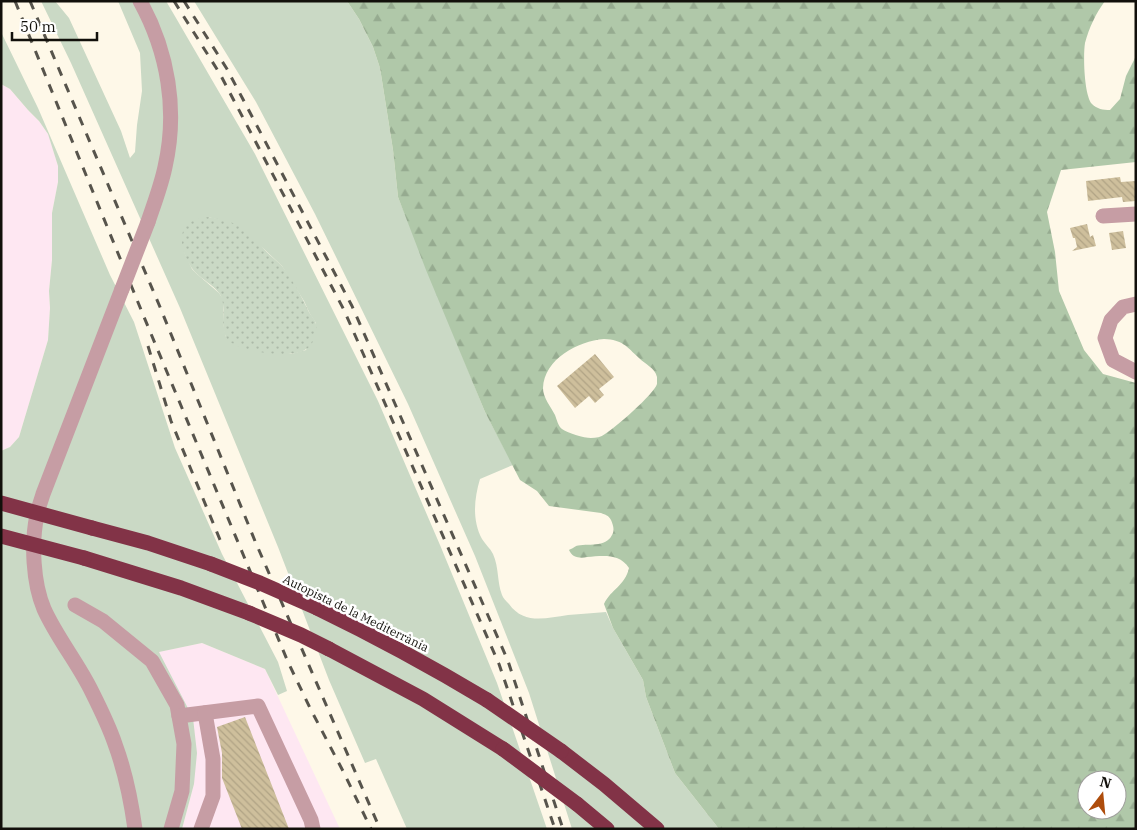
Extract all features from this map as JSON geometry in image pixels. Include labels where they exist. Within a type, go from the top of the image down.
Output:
[{"type":"highway","name":"Autopista de la Mediterrània","points":[[1,503],[148,543],[212,564],[260,583],[361,629],[412,656],[487,700],[561,751],[604,784],[657,829]]},
{"type":"highway","points":[[1,536],[84,558],[180,588],[249,613],[330,649],[423,699],[503,749],[577,804],[607,829]]},
{"type":"street","points":[[135,829],[132,802],[115,744],[91,690],[44,608],[34,565],[34,529],[43,494],[148,222],[165,165],[170,130],[170,98],[167,73],[156,33],[140,1]]},
{"type":"street","points":[[1103,216],[1136,214]]},
{"type":"street","points":[[1136,304],[1123,307],[1111,320],[1105,338],[1112,360],[1136,372]]},
{"type":"street","points":[[75,605],[103,621],[152,661],[177,706],[184,744],[182,791],[171,829]]},
{"type":"street","points":[[179,716],[258,706],[311,820],[313,829]]},
{"type":"street","points":[[201,829],[212,796],[212,759],[205,713]]},
{"type":"shaded area","points":[[1,84],[10,89],[39,121],[48,134],[58,166],[58,182],[52,213],[48,340],[19,437],[10,447],[1,451]]},
{"type":"shaded area","points":[[202,643],[265,669],[340,829],[182,829],[194,784],[158,652]]},
{"type":"green space","points":[[41,1],[55,1],[69,18],[121,131],[130,158],[135,152],[142,91],[140,53],[118,1],[166,1],[255,154],[378,401],[497,683],[547,829],[407,829],[376,759],[365,763],[329,680],[278,547],[180,308],[71,63]],"holes":[[[208,217],[231,223],[282,266],[304,301],[316,323],[306,350],[291,354],[226,337],[223,323],[223,299],[219,293],[192,269],[185,254],[182,239]]]},
{"type":"green space","points":[[194,1],[347,1],[359,19],[373,47],[380,68],[393,150],[398,197],[485,412],[513,465],[480,479],[475,502],[475,517],[479,532],[495,559],[502,596],[515,611],[528,618],[606,612],[643,680],[646,697],[675,773],[719,829],[572,829],[529,693],[475,556],[408,404],[315,214],[256,102]]},
{"type":"green space","points":[[347,1],[1105,1],[1093,21],[1085,43],[1084,65],[1087,92],[1094,106],[1110,110],[1120,99],[1126,76],[1136,56],[1136,162],[1061,170],[1047,212],[1055,252],[1059,291],[1084,350],[1103,374],[1136,383],[1136,829],[719,829],[675,773],[646,697],[643,680],[613,628],[604,604],[624,579],[629,568],[625,563],[610,556],[579,557],[573,556],[569,550],[576,546],[605,542],[612,535],[613,526],[611,520],[608,516],[601,513],[549,506],[537,491],[520,480],[485,412],[398,197],[393,150],[380,68],[373,47],[359,19]],"holes":[[[604,339],[616,341],[627,347],[654,371],[657,377],[657,384],[654,389],[642,403],[603,435],[591,438],[584,437],[562,429],[544,395],[543,388],[549,368],[564,353],[584,343]]]},
{"type":"green space","points":[[1,32],[38,108],[110,275],[134,322],[175,448],[222,554],[278,662],[287,691],[278,695],[265,669],[202,643],[159,652],[193,718],[197,753],[194,784],[182,829],[1,829],[1,451],[10,447],[19,437],[48,340],[52,213],[58,182],[58,166],[48,134],[39,121],[10,89],[1,84]]},
{"type":"green space","points":[[208,217],[244,228],[282,266],[297,288],[316,323],[313,342],[306,350],[291,354],[258,352],[235,345],[226,337],[223,327],[221,296],[214,287],[192,269],[183,250],[182,236],[187,225],[194,220]]},
{"type":"building","points":[[1120,177],[1121,182],[1136,181],[1136,201],[1123,202],[1122,197],[1088,201],[1086,181]]},
{"type":"building","points":[[1087,224],[1090,237],[1093,235],[1096,246],[1072,251],[1077,247],[1070,228]]},
{"type":"building","points":[[1123,231],[1126,248],[1112,250],[1109,233]]},
{"type":"building","points":[[595,354],[614,377],[599,389],[604,395],[595,403],[589,396],[575,408],[557,386]]},
{"type":"building","points":[[245,717],[289,829],[242,829],[222,778],[222,753],[217,727]]},
{"type":"railway","points":[[15,1],[288,662],[371,829]]},
{"type":"railway","points":[[30,1],[160,307],[255,541],[380,829]]},
{"type":"railway","points":[[174,1],[220,74],[344,310],[499,664],[555,829]]},
{"type":"railway","points":[[184,1],[227,69],[352,306],[508,661],[563,829]]},
{"type":"railway","points":[[148,346],[171,421],[223,547]]}]
